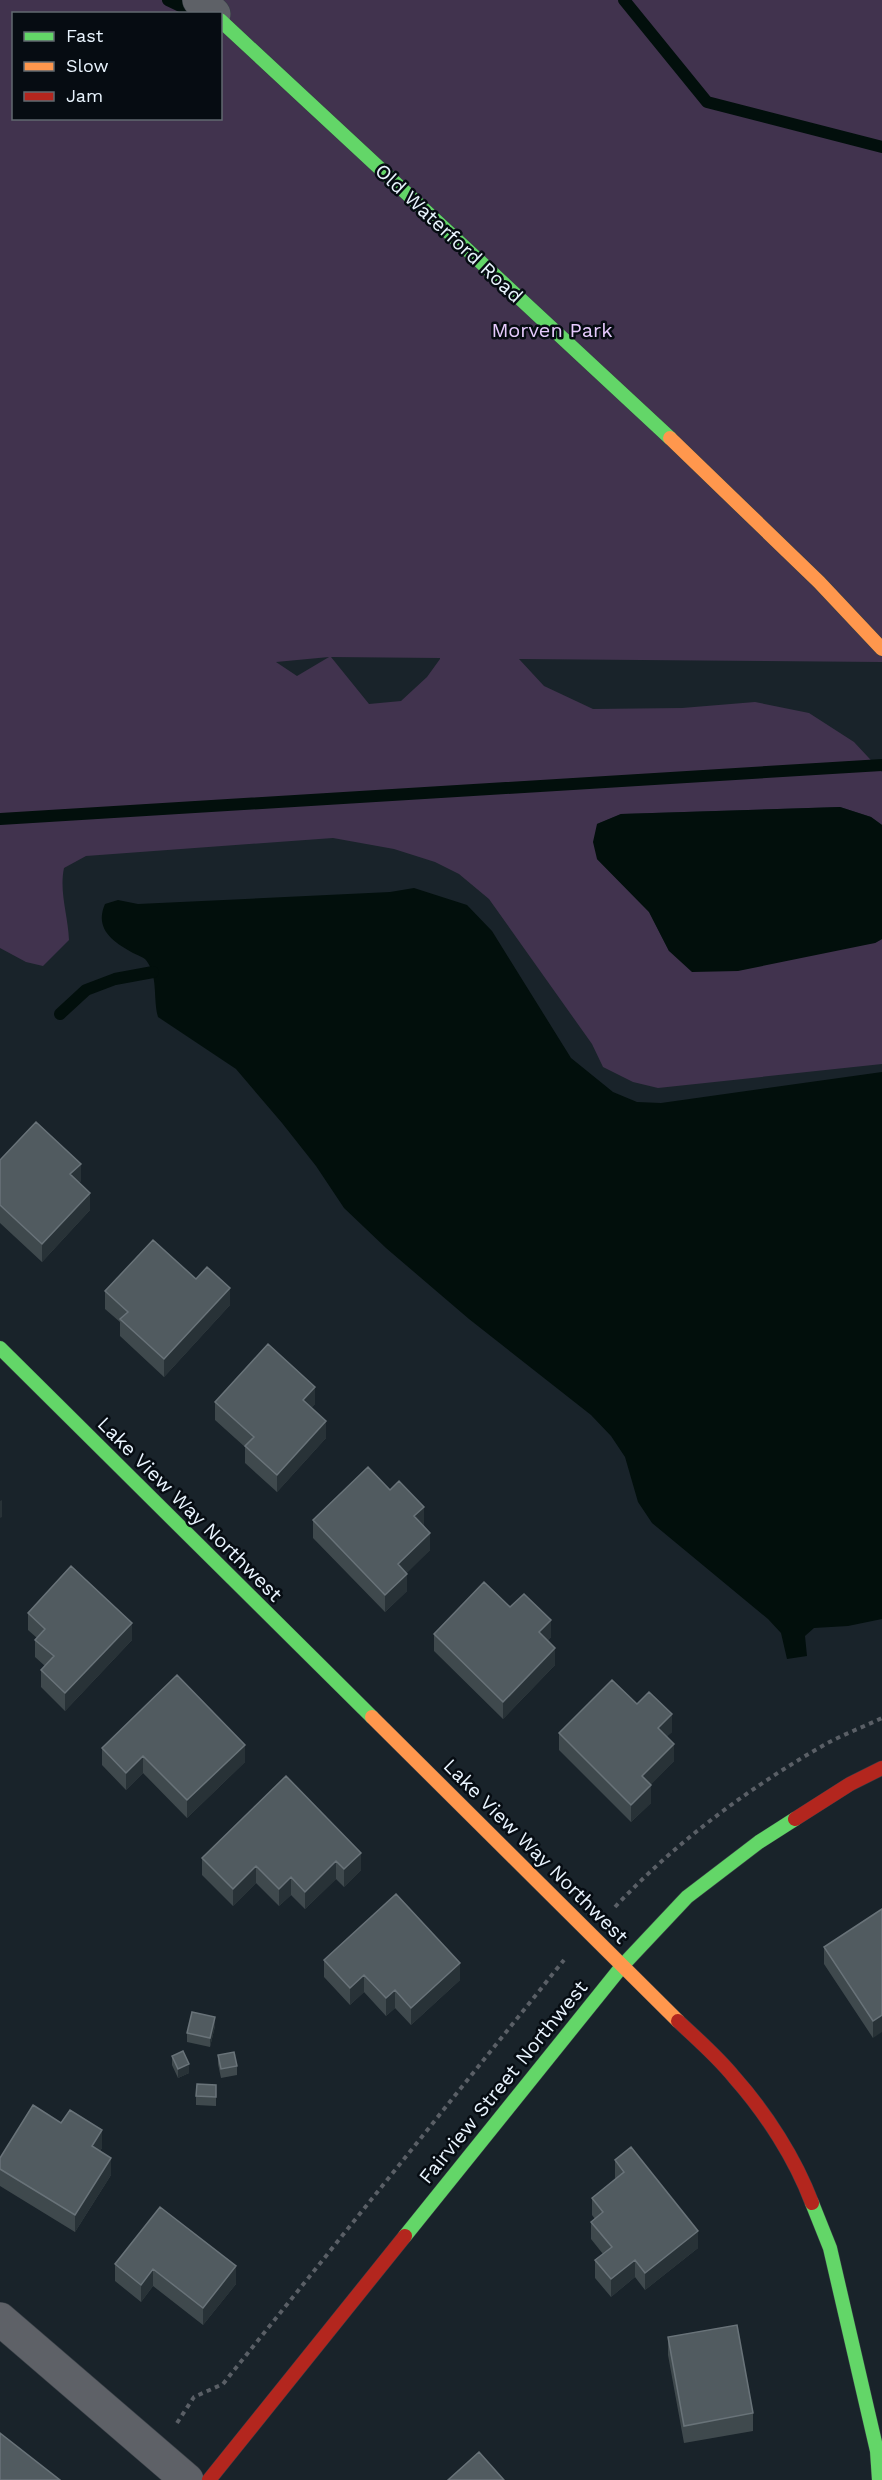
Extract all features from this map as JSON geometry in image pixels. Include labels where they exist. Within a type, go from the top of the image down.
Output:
[{"type":"street","points":[[199,0],[212,12]]},
{"type":"street","name":"Old Waterford Road","points":[[222,22],[688,455],[819,582],[882,649]]},
{"type":"street","name":"Lake View Way Northwest","points":[[0,1348],[734,2076],[771,2125],[806,2186],[830,2248],[877,2451],[879,2480]]},
{"type":"street","name":"Fairview Street Northwest","points":[[209,2480],[623,1965],[687,1897],[759,1842],[850,1784],[882,1768]]},
{"type":"street","points":[[0,2319],[187,2480]]},
{"type":"green space","name":"Morven Park","points":[[0,0],[882,0],[882,662],[519,659],[544,686],[593,709],[682,708],[755,702],[809,713],[854,742],[882,772],[882,825],[871,817],[840,807],[621,814],[597,824],[597,859],[649,912],[669,951],[875,943],[882,939],[882,1064],[658,1088],[633,1082],[603,1067],[592,1044],[489,899],[459,874],[435,862],[394,849],[333,838],[86,856],[64,868],[63,895],[69,940],[43,966],[26,962],[0,948]],"holes":[[[329,657],[297,676],[276,662]],[[331,657],[440,658],[440,659],[427,677],[401,701],[369,704]]]},
{"type":"shaded area","points":[[840,807],[871,817],[882,825],[882,939],[875,943],[738,971],[692,972],[669,951],[649,912],[597,859],[593,842],[597,824],[621,814]]},
{"type":"shaded area","points":[[414,888],[467,905],[492,931],[571,1058],[613,1092],[637,1102],[661,1103],[882,1072],[882,1619],[848,1626],[814,1628],[805,1636],[807,1656],[787,1659],[781,1633],[768,1619],[652,1523],[638,1502],[625,1457],[611,1436],[591,1415],[469,1319],[386,1248],[344,1208],[316,1166],[236,1069],[158,1017],[153,976],[148,963],[144,958],[112,939],[107,934],[102,921],[105,904],[118,900],[138,904],[390,892]]},
{"type":"building","points":[[36,1122],[81,1164],[70,1174],[90,1193],[42,1244],[0,1205],[0,1160]]},
{"type":"building","points":[[153,1240],[196,1279],[207,1267],[230,1288],[164,1359],[120,1319],[128,1312],[105,1291]]},
{"type":"building","points":[[268,1344],[315,1387],[303,1400],[326,1421],[277,1475],[245,1446],[254,1437],[215,1402]]},
{"type":"building","points":[[368,1467],[390,1490],[399,1481],[424,1507],[414,1516],[430,1533],[398,1564],[407,1574],[385,1595],[313,1520]]},
{"type":"building","points":[[71,1566],[132,1623],[65,1693],[41,1670],[54,1656],[35,1640],[45,1629],[28,1613]]},
{"type":"building","points":[[484,1582],[510,1607],[524,1594],[551,1620],[539,1632],[555,1648],[503,1702],[434,1634]]},
{"type":"building","points":[[177,1675],[245,1745],[187,1800],[143,1756],[126,1773],[102,1748]]},
{"type":"building","points":[[612,1680],[637,1704],[649,1692],[672,1714],[658,1728],[674,1744],[642,1776],[651,1785],[631,1805],[559,1733]]},
{"type":"building","points":[[286,1776],[361,1853],[344,1869],[336,1861],[305,1892],[291,1877],[279,1889],[256,1866],[233,1889],[202,1858]]},
{"type":"building","points":[[396,1894],[460,1963],[411,2008],[395,1990],[386,1998],[364,1975],[350,1988],[324,1960]]},
{"type":"building","points":[[882,1909],[882,2015],[873,2021],[824,1947]]},
{"type":"building","points":[[192,2012],[215,2017],[210,2038],[187,2033]]},
{"type":"building","points":[[183,2051],[189,2064],[178,2069],[172,2056]]},
{"type":"building","points":[[234,2052],[237,2066],[221,2069],[218,2055]]},
{"type":"building","points":[[197,2084],[216,2085],[216,2097],[196,2096]]},
{"type":"building","points":[[33,2105],[61,2123],[70,2110],[102,2130],[92,2146],[111,2158],[75,2215],[0,2169],[0,2158]]},
{"type":"building","points":[[631,2147],[698,2231],[645,2273],[635,2260],[611,2279],[595,2260],[612,2247],[591,2222],[603,2212],[592,2198],[624,2172],[615,2160]]},
{"type":"building","points":[[160,2207],[236,2266],[203,2308],[153,2269],[141,2285],[115,2264]]},
{"type":"building","points":[[737,2325],[753,2413],[684,2426],[668,2337]]},
{"type":"building","points":[[0,2433],[60,2480],[0,2480]]},
{"type":"building","points":[[479,2452],[504,2480],[448,2480]]},
{"type":"waterway","points":[[168,0],[189,10]]},
{"type":"waterway","points":[[624,0],[707,102],[882,147]]},
{"type":"waterway","points":[[0,819],[882,765]]},
{"type":"waterway","points":[[60,1014],[86,990],[115,979],[153,972]]},
{"type":"traffic: fast","points":[[222,22],[670,438]]},
{"type":"traffic: fast","points":[[0,1348],[372,1717]]},
{"type":"traffic: fast","points":[[405,2236],[623,1965],[687,1897],[759,1842],[795,1819]]},
{"type":"traffic: fast","points":[[812,2203],[830,2248],[877,2451],[879,2480]]},
{"type":"traffic: slow","points":[[670,438],[819,582],[882,649]]},
{"type":"traffic: slow","points":[[372,1717],[678,2021]]},
{"type":"traffic: jam","points":[[795,1819],[850,1784],[882,1768]]},
{"type":"traffic: jam","points":[[678,2021],[721,2062],[746,2091],[779,2137],[812,2203]]},
{"type":"traffic: jam","points":[[209,2480],[405,2236]]}]
